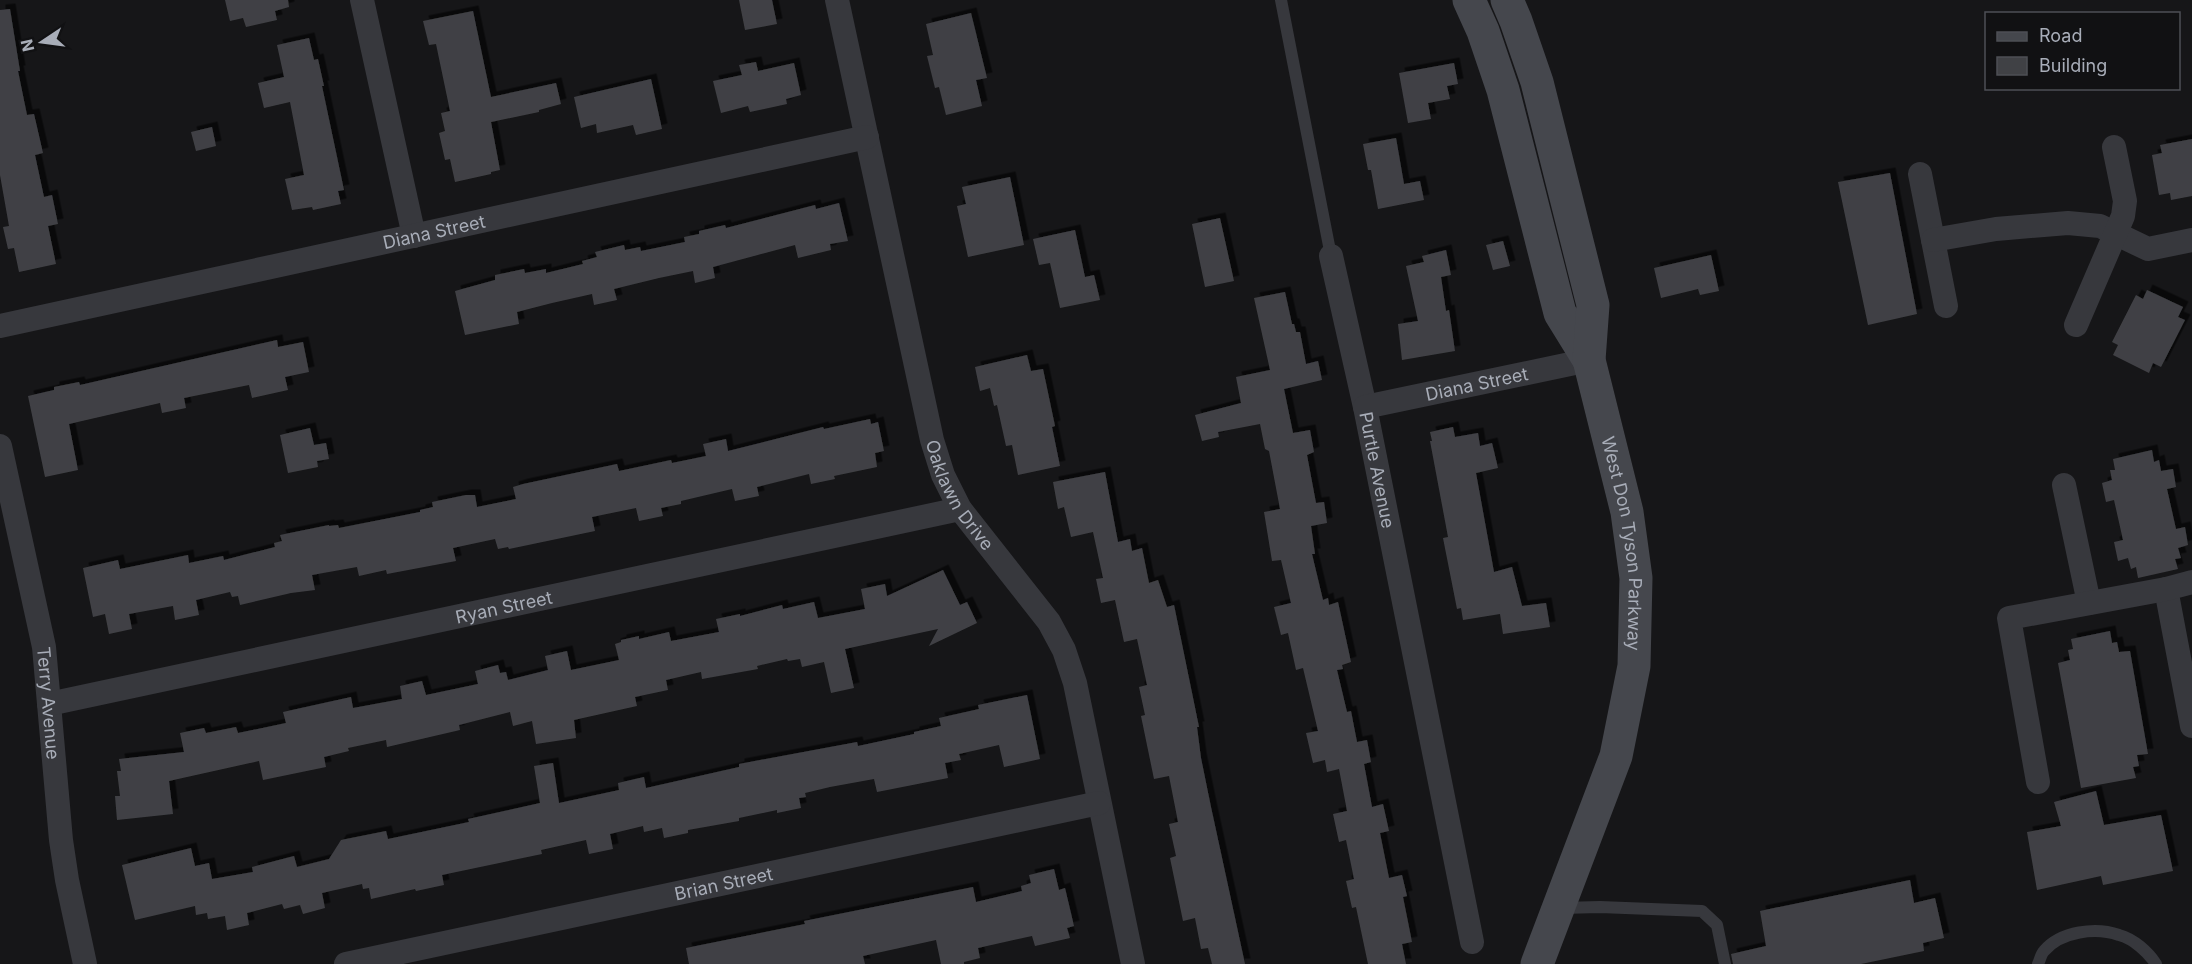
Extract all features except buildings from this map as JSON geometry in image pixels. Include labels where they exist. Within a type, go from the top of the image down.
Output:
[{"type":"main road","name":"West Don Tyson Parkway","points":[[1469,0],[1484,31],[1503,90],[1560,313],[1589,360]]},
{"type":"main road","name":"West Don Tyson Parkway","points":[[1507,0],[1537,82],[1593,305],[1589,360],[1628,523],[1636,578],[1634,666],[1616,756],[1537,964]]},
{"type":"street","points":[[362,0],[414,236]]},
{"type":"street","name":"Oaklawn Drive","points":[[837,0],[932,440],[943,475],[960,509],[1049,622],[1065,650],[1075,683],[1133,964]]},
{"type":"street","name":"Diana Street","points":[[0,326],[867,137]]},
{"type":"street","points":[[2076,325],[2123,216],[2125,201],[2114,147]]},
{"type":"street","points":[[1920,174],[1946,306]]},
{"type":"street","points":[[1933,240],[1996,228],[2068,223],[2100,226],[2148,249],[2192,240]]},
{"type":"street","name":"Purtle Avenue","points":[[1331,256],[1365,407],[1472,942]]},
{"type":"street","name":"Diana Street","points":[[1365,407],[1589,360]]},
{"type":"street","name":"Terry Avenue","points":[[0,446],[44,647],[61,840],[85,964]]},
{"type":"street","points":[[2064,485],[2089,603]]},
{"type":"street","name":"Ryan Street","points":[[49,705],[960,509]]},
{"type":"street","points":[[2038,782],[2009,618],[2166,589],[2192,582]]},
{"type":"street","points":[[2166,589],[2192,726]]},
{"type":"street","name":"Brian Street","points":[[346,964],[1099,803]]},
{"type":"lane","name":"Purtle Avenue","points":[[1281,0],[1331,256]]},
{"type":"lane","points":[[1557,908],[1600,907],[1702,911],[1717,925],[1725,964]]},
{"type":"lane","points":[[2038,964],[2044,951],[2064,937],[2090,931],[2121,935],[2148,952],[2156,964]]}]
